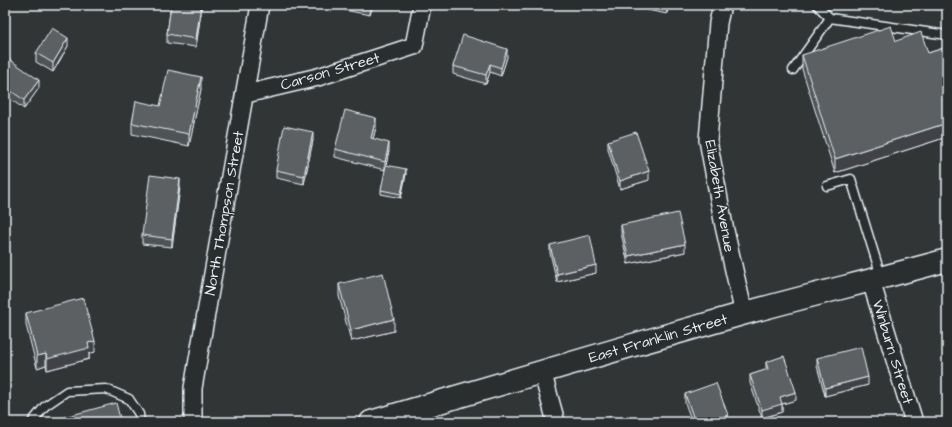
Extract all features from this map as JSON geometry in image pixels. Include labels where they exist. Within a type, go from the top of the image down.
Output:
[{"type":"main road","name":"East Franklin Street","points":[[371,422],[542,370],[947,260]]},
{"type":"street","name":"North Thompson Street","points":[[193,422],[193,388],[246,94],[260,5]]},
{"type":"street","name":"Carson Street","points":[[246,94],[318,77],[414,46],[422,5]]},
{"type":"street","name":"Elizabeth Avenue","points":[[722,5],[718,23],[708,140],[724,226],[744,314]]},
{"type":"street","name":"Winburn Street","points":[[876,280],[914,422]]},
{"type":"street","points":[[542,370],[556,422]]},
{"type":"lane","points":[[817,5],[830,18],[947,35]]},
{"type":"lane","points":[[792,70],[830,18]]},
{"type":"lane","points":[[827,186],[851,179],[876,280]]},
{"type":"lane","points":[[32,422],[45,406],[67,391],[106,389],[129,399],[139,414],[140,422]]},
{"type":"building","points":[[171,5],[201,5],[196,39],[167,34]]},
{"type":"building","points":[[891,26],[896,41],[921,32],[928,53],[947,47],[947,123],[835,159],[802,55]]},
{"type":"building","points":[[52,28],[68,38],[53,63],[36,53]]},
{"type":"building","points":[[463,35],[507,49],[501,68],[490,64],[486,75],[453,66]]},
{"type":"building","points":[[6,57],[39,80],[24,100],[5,87]]},
{"type":"building","points":[[168,70],[201,77],[189,134],[132,123],[136,101],[160,106]]},
{"type":"building","points":[[345,110],[376,118],[371,138],[389,143],[385,162],[335,149]]},
{"type":"building","points":[[284,126],[313,132],[304,176],[276,170]]},
{"type":"building","points":[[636,132],[649,171],[620,181],[608,141]]},
{"type":"building","points":[[386,165],[406,169],[401,194],[381,190]]},
{"type":"building","points":[[150,175],[180,179],[172,239],[142,235]]},
{"type":"building","points":[[678,213],[685,244],[628,256],[621,225]]},
{"type":"building","points":[[590,235],[596,265],[557,274],[550,245]]},
{"type":"building","points":[[383,273],[394,319],[351,330],[339,284]]},
{"type":"building","points":[[83,298],[95,341],[88,343],[89,348],[47,359],[46,354],[37,356],[26,313]]},
{"type":"building","points":[[861,347],[868,377],[825,388],[817,358]]},
{"type":"building","points":[[784,356],[796,392],[780,397],[782,404],[762,410],[750,375],[768,369],[766,362]]},
{"type":"building","points":[[716,383],[728,415],[709,422],[695,422],[685,394]]},
{"type":"building","points":[[116,403],[121,422],[46,422]]},
{"type":"building","points":[[613,416],[615,422],[594,422]]}]
